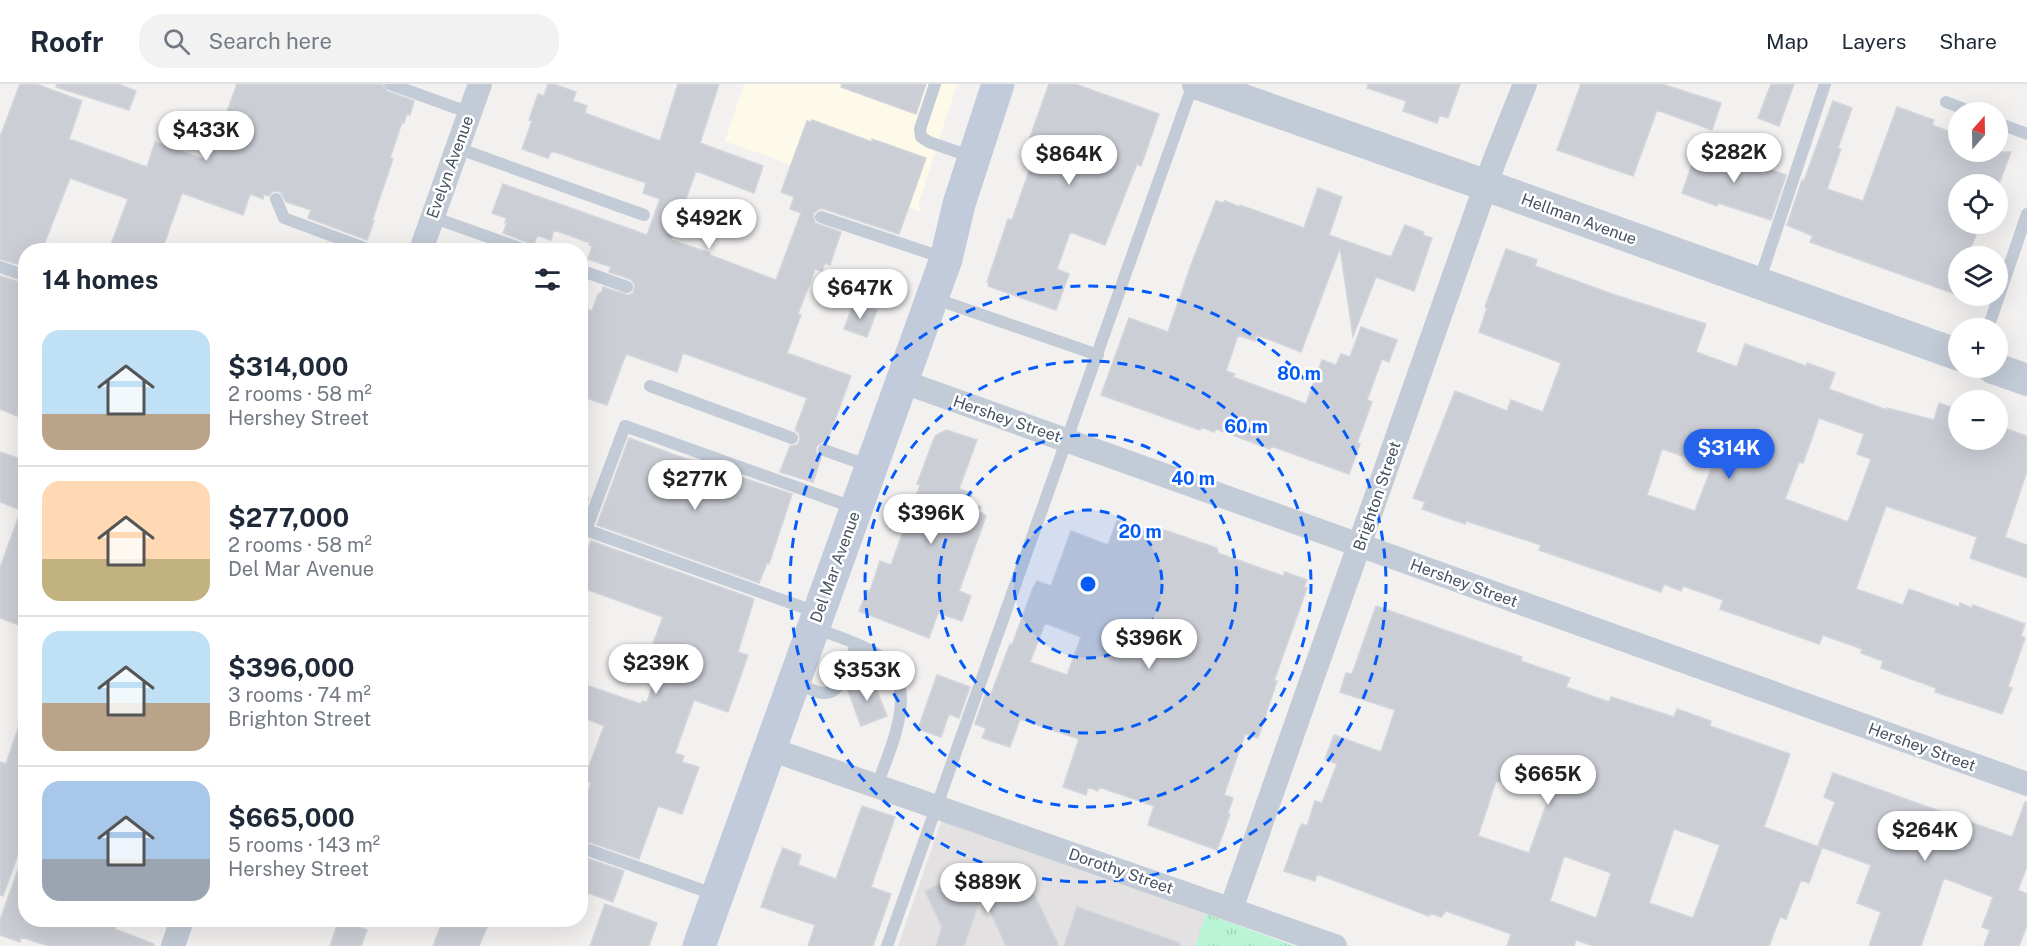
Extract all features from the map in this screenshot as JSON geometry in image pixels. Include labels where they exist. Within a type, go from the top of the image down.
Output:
[{"type":"main road","name":"Del Mar Avenue","points":[[699,946],[946,259],[959,204],[975,158],[992,86]]},
{"type":"street","name":"Evelyn Avenue","points":[[423,243],[480,84]]},
{"type":"street","name":"Hellman Avenue","points":[[1196,84],[1948,351]]},
{"type":"street","name":"Brighton Street","points":[[1231,909],[1485,185],[1525,84]]},
{"type":"street","points":[[2008,373],[2027,380]]},
{"type":"street","name":"Hershey Street","points":[[901,381],[2027,784]]},
{"type":"street","name":"Dorothy Street","points":[[770,749],[1335,946]]},
{"type":"street","points":[[173,946],[180,927]]},
{"type":"lane","points":[[390,84],[470,113]]},
{"type":"lane","points":[[935,84],[920,129],[921,137],[975,158]]},
{"type":"lane","points":[[887,946],[935,806],[1196,84]]},
{"type":"lane","points":[[1759,284],[1825,84]]},
{"type":"lane","points":[[2008,127],[2027,134]]},
{"type":"lane","points":[[457,148],[644,215]]},
{"type":"lane","points":[[276,199],[284,218],[351,243]]},
{"type":"lane","points":[[1991,318],[2027,214]]},
{"type":"lane","points":[[432,217],[505,243]]},
{"type":"lane","points":[[821,217],[946,259]]},
{"type":"lane","points":[[0,267],[18,273]]},
{"type":"lane","points":[[588,273],[627,287]]},
{"type":"lane","points":[[932,297],[1098,355]]},
{"type":"lane","points":[[650,386],[792,438]]},
{"type":"lane","points":[[588,525],[625,426],[856,508]]},
{"type":"lane","points":[[824,450],[871,466]]},
{"type":"lane","points":[[588,531],[816,620],[887,662],[897,676],[902,696],[898,724],[876,786]]},
{"type":"lane","points":[[794,682],[824,693],[835,690],[842,681],[855,645]]},
{"type":"lane","points":[[588,850],[717,896]]},
{"type":"shaded area","points":[[744,84],[957,84],[918,206],[922,212],[725,141]]},
{"type":"shaded area","points":[[942,819],[1206,914],[1195,946],[898,946]]},
{"type":"green space","points":[[1206,914],[1295,946],[1195,946]]},
{"type":"building","points":[[20,84],[36,84],[82,101],[69,139],[147,167],[155,142],[209,161],[237,84],[382,84],[387,91],[414,101],[410,115],[407,114],[404,123],[402,122],[390,158],[393,159],[367,240],[308,218],[311,210],[286,202],[278,191],[272,192],[269,196],[264,194],[263,199],[250,194],[243,215],[182,193],[164,243],[112,243],[128,199],[70,178],[45,243],[18,243],[18,265],[0,259],[0,137]]},
{"type":"building","points":[[57,84],[118,84],[136,91],[129,110],[56,87]]},
{"type":"building","points":[[548,84],[576,92],[573,101],[587,106],[585,113],[660,141],[678,84],[719,84],[700,143],[763,166],[754,193],[696,171],[671,240],[776,280],[801,213],[790,209],[794,197],[781,192],[807,121],[812,120],[872,142],[872,139],[926,158],[899,234],[824,209],[819,209],[813,214],[815,223],[841,232],[830,265],[825,263],[822,271],[815,269],[798,314],[801,315],[787,353],[851,376],[827,442],[822,442],[816,447],[816,452],[821,458],[813,482],[780,472],[790,446],[797,445],[800,440],[799,433],[795,430],[807,398],[683,353],[677,372],[626,354],[607,405],[588,399],[588,309],[592,311],[603,287],[628,295],[633,293],[635,285],[630,279],[609,272],[611,267],[588,259],[592,246],[589,245],[590,243],[554,230],[551,240],[537,235],[535,243],[529,243],[503,233],[507,223],[505,223],[506,218],[492,213],[503,184],[647,235],[660,199],[643,193],[646,183],[555,152],[551,152],[548,158],[522,149],[538,94],[544,96]]},
{"type":"building","points":[[842,84],[926,84],[916,114],[841,87]]},
{"type":"building","points":[[1049,84],[1075,84],[1159,114],[1141,166],[1137,164],[1105,245],[1070,232],[1057,269],[1069,274],[1056,310],[988,286],[989,282],[987,282],[1008,219],[1012,220],[1033,160],[1023,157]]},
{"type":"building","points":[[1368,84],[1460,84],[1448,118],[1440,115],[1437,123],[1403,111],[1406,101],[1367,88]]},
{"type":"building","points":[[1581,84],[1662,84],[1721,103],[1712,130],[1657,110],[1633,176],[1557,150]]},
{"type":"building","points":[[1771,84],[1794,84],[1779,126],[1758,118]]},
{"type":"building","points":[[1833,101],[1852,108],[1827,189],[1863,201],[1897,107],[1934,120],[1932,125],[1948,131],[1948,162],[2007,162],[2003,174],[1948,174],[1948,234],[1976,234],[1972,246],[1948,246],[1948,291],[1810,242],[1813,236],[1787,225],[1802,180],[1804,181]]},
{"type":"building","points":[[1698,147],[1786,175],[1771,220],[1718,203],[1717,206],[1682,193]]},
{"type":"building","points":[[1318,188],[1342,197],[1329,235],[1391,257],[1405,225],[1424,232],[1423,235],[1432,238],[1414,291],[1376,277],[1353,336],[1340,248],[1301,352],[1257,335],[1255,341],[1238,335],[1226,371],[1235,374],[1233,377],[1306,404],[1322,360],[1336,365],[1341,354],[1350,357],[1361,327],[1397,340],[1389,362],[1382,359],[1367,400],[1372,402],[1357,443],[1360,444],[1349,474],[1216,429],[1214,432],[1201,427],[1200,430],[1101,395],[1129,318],[1168,332],[1216,201],[1223,203],[1225,201],[1240,207],[1240,205],[1304,228]]},
{"type":"building","points":[[1506,249],[1537,260],[1535,266],[1706,324],[1696,352],[1737,367],[1745,344],[1806,366],[1807,363],[1835,373],[1829,389],[1887,410],[1887,408],[1934,420],[1939,403],[1948,406],[1948,450],[2008,450],[2008,429],[2027,436],[2027,471],[2005,537],[2027,545],[2027,578],[1970,558],[1977,537],[1886,506],[1856,589],[1903,605],[1909,589],[1959,607],[1960,603],[1972,608],[1973,605],[2025,624],[2021,636],[2025,638],[2008,687],[2012,688],[2002,714],[1935,692],[1936,688],[1881,668],[1883,661],[1861,653],[1862,649],[1823,635],[1819,644],[1720,609],[1723,600],[1683,586],[1681,591],[1664,584],[1661,592],[1539,550],[1541,545],[1466,521],[1465,524],[1422,509],[1425,502],[1413,498],[1455,391],[1507,411],[1511,400],[1543,412],[1561,363],[1479,332],[1487,308],[1485,307]],"holes":[[[1819,418],[1864,434],[1857,454],[1871,459],[1848,522],[1785,499],[1799,462],[1803,463]],[[1662,449],[1712,466],[1695,511],[1647,495]]]},
{"type":"building","points":[[0,276],[18,282],[18,413],[17,416],[0,409]]},
{"type":"building","points":[[854,302],[877,310],[867,337],[844,329]]},
{"type":"building","points":[[946,430],[977,440],[959,489],[972,493],[969,503],[981,507],[979,511],[986,516],[959,591],[971,596],[962,621],[938,613],[929,638],[859,611],[867,590],[870,591],[880,561],[891,565],[935,436]]},
{"type":"building","points":[[629,438],[700,464],[698,471],[737,485],[740,477],[792,494],[769,564],[767,563],[759,583],[597,525]]},
{"type":"building","points":[[0,452],[18,458],[18,509],[0,502]]},
{"type":"building","points":[[18,518],[18,625],[0,618],[0,568]]},
{"type":"building","points":[[1117,521],[1147,531],[1149,526],[1217,548],[1218,553],[1283,576],[1285,572],[1307,580],[1304,587],[1307,588],[1274,681],[1277,681],[1258,738],[1245,734],[1224,795],[1233,798],[1228,813],[1230,814],[1217,850],[1148,825],[1154,806],[1099,787],[1098,791],[1088,787],[1086,795],[1063,787],[1079,739],[1020,719],[1010,747],[982,738],[986,728],[975,724],[986,692],[991,694],[1010,644],[1012,645],[1033,588],[1037,581],[1051,586],[1071,531],[1108,545]],"holes":[[[1045,623],[1081,637],[1067,675],[1030,662]]]},
{"type":"building","points":[[591,541],[754,599],[738,652],[748,655],[728,712],[694,700],[675,753],[684,756],[682,762],[699,767],[682,814],[658,806],[639,859],[588,842],[588,791],[591,783],[588,782],[588,769],[604,726],[588,719],[588,686],[641,704],[642,701],[647,702],[660,663],[647,659],[663,617],[588,590],[588,549]]},
{"type":"building","points":[[1376,606],[1522,657],[1521,661],[1570,678],[1566,687],[1609,702],[1611,697],[1674,717],[1677,709],[1711,721],[1710,726],[1790,754],[1764,827],[1822,848],[1809,883],[1801,880],[1786,919],[1780,917],[1769,946],[1593,946],[1576,940],[1574,946],[1507,946],[1511,934],[1446,911],[1441,917],[1430,913],[1429,916],[1317,874],[1315,881],[1284,871],[1299,829],[1302,824],[1307,826],[1315,801],[1322,803],[1337,764],[1325,759],[1334,735],[1381,752],[1395,710],[1340,692],[1346,673],[1352,674]],"holes":[[[1508,758],[1557,775],[1529,853],[1478,836],[1496,781],[1500,782]],[[1674,829],[1720,845],[1693,918],[1649,903]],[[1564,856],[1611,873],[1596,918],[1550,901]]]},
{"type":"building","points":[[937,675],[970,687],[959,718],[949,714],[941,737],[918,729]]},
{"type":"building","points":[[872,678],[887,716],[861,726],[847,688]]},
{"type":"building","points":[[18,729],[18,854],[3,896],[0,895],[0,762],[6,764]]},
{"type":"building","points":[[1833,773],[2012,837],[2025,802],[2027,802],[2027,866],[2018,890],[2027,894],[2027,925],[2019,946],[1984,946],[1990,930],[1982,927],[1993,897],[1944,878],[1921,946],[1869,946],[1881,912],[1857,903],[1871,865],[1818,846],[1835,802],[1824,797]]},
{"type":"building","points":[[862,806],[895,817],[871,887],[891,894],[873,946],[808,946],[815,925],[761,907],[775,868],[783,848],[801,855],[798,865],[836,879]]},
{"type":"building","points":[[588,859],[624,871],[613,902],[588,893]]},
{"type":"building","points":[[971,869],[983,893],[999,886],[1007,902],[1032,890],[1059,946],[1006,946],[982,894],[964,946],[936,946],[942,927],[925,891]]},
{"type":"building","points":[[18,870],[18,927],[116,927],[115,929],[154,944],[154,946],[49,946],[21,937],[20,942],[0,935],[0,920]]},
{"type":"building","points":[[605,904],[657,923],[649,946],[590,946]]},
{"type":"building","points":[[1077,907],[1180,943],[1180,946],[1064,946]]},
{"type":"building","points":[[337,927],[359,927],[367,930],[361,946],[330,946]]},
{"type":"building","points":[[440,927],[487,927],[479,946],[433,946]]}]
